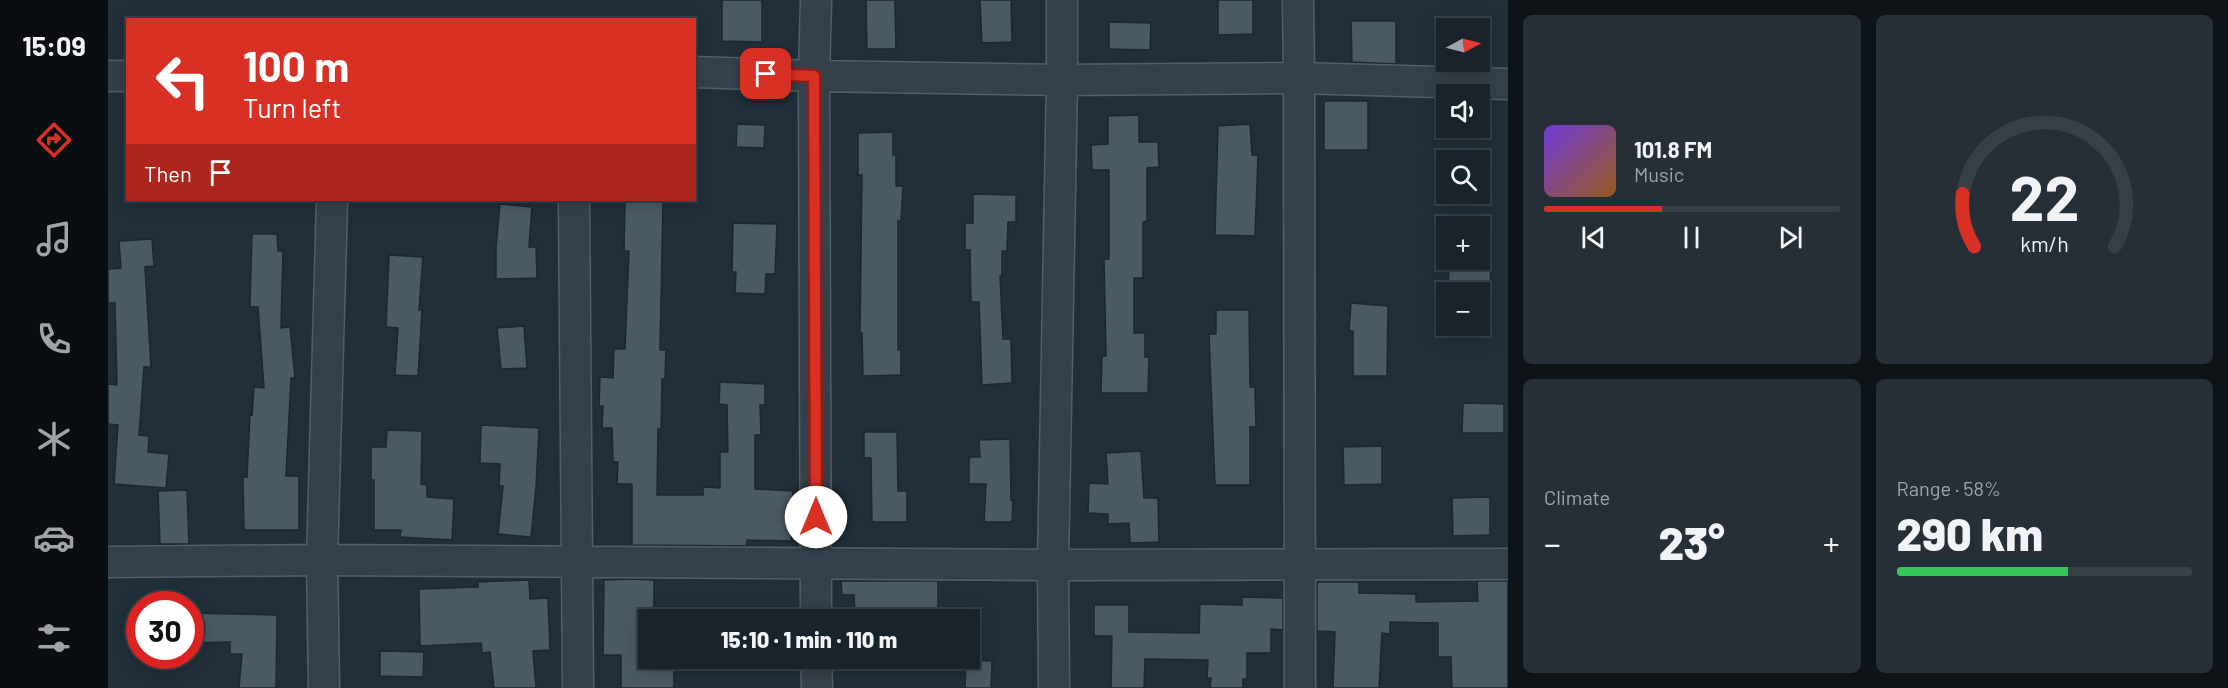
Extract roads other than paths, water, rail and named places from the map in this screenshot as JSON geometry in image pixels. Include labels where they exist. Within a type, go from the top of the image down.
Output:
[{"type":"street","points":[[816,0],[814,76],[816,609]]},
{"type":"street","points":[[1054,688],[1053,565],[1062,0]]},
{"type":"street","points":[[1298,0],[1300,688]]},
{"type":"street","points":[[696,72],[1062,80],[1299,78],[1508,84]]},
{"type":"street","points":[[108,76],[126,76]]},
{"type":"street","points":[[324,688],[322,560],[332,201]]},
{"type":"street","points":[[574,201],[578,688]]},
{"type":"street","points":[[108,562],[322,560],[1053,565],[1508,564]]},
{"type":"street","points":[[816,669],[817,688]]}]
